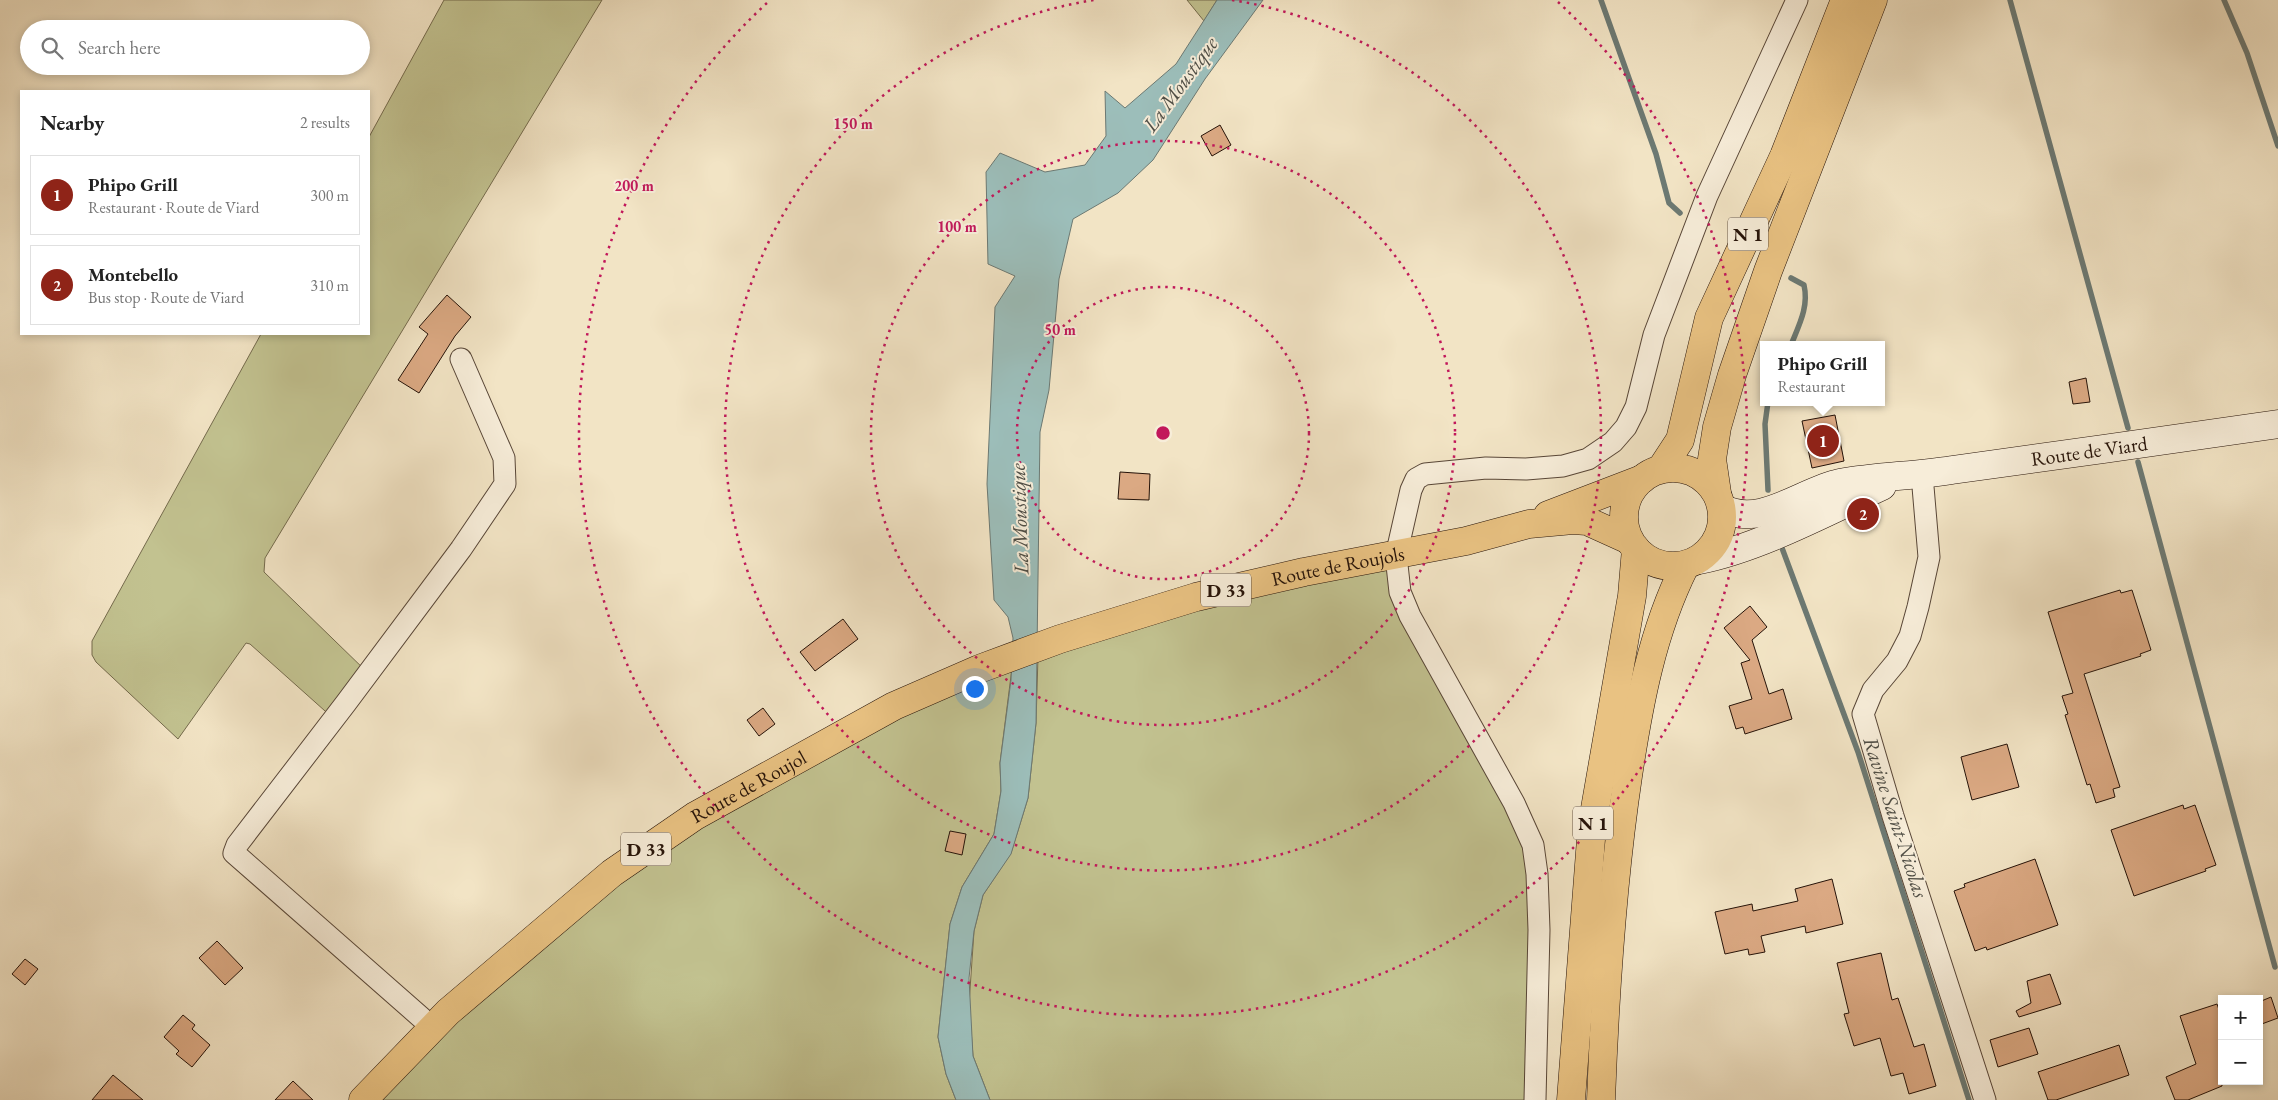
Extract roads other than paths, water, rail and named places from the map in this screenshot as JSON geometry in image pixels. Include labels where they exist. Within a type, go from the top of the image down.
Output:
[{"type":"main road","name":"N 1","points":[[1571,1100],[1592,826],[1632,596],[1633,545],[1624,520],[1625,507],[1631,492],[1652,474],[1680,440],[1709,318],[1784,156],[1845,0]]},
{"type":"main road","name":"N 1","points":[[1601,1100],[1610,918],[1632,749],[1649,660],[1664,612],[1692,563],[1710,551],[1719,538],[1723,523],[1712,459],[1717,427],[1747,328],[1873,0]]},
{"type":"main road","name":"Route de Viard","points":[[1719,500],[1733,514],[1756,513],[1838,484],[1911,476],[2278,424]]},
{"type":"main road","points":[[1652,474],[1674,468],[1687,470],[1709,483],[1719,500]]},
{"type":"main road","name":"Route de Roujols","points":[[1529,524],[1652,474]]},
{"type":"main road","name":"Route de Viard","points":[[1692,563],[1720,556],[1758,541],[1911,476]]},
{"type":"main road","name":"Route de Roujols","points":[[979,669],[1060,640],[1196,597],[1304,572],[1396,556],[1529,524],[1573,520],[1587,522],[1633,545]]},
{"type":"main road","points":[[1633,545],[1644,557],[1658,564],[1674,567],[1692,563]]},
{"type":"main road","name":"Route de Roujol","points":[[362,1100],[432,1027],[612,873],[695,816],[894,706],[979,669]]},
{"type":"street","points":[[1535,1100],[1539,930],[1537,874],[1532,845],[1514,802],[1410,616],[1400,592],[1396,556],[1411,490],[1416,479],[1425,474],[1486,468],[1526,469],[1563,466],[1588,459],[1613,442],[1626,427],[1636,407],[1654,335],[1707,196],[1796,0]]},
{"type":"street","points":[[432,1027],[234,853],[237,845],[352,695],[505,484],[504,458],[461,359]]},
{"type":"street","points":[[1911,476],[1929,557],[1910,636],[1897,661],[1873,690],[1863,714],[1893,816],[1985,1100]]},
{"type":"water","name":"La Moustique","points":[[1217,0],[1263,0],[1205,79],[1153,160],[1118,193],[1073,219],[1059,279],[1049,390],[1040,432],[1036,723],[1028,798],[1011,854],[983,895],[974,931],[969,978],[973,1056],[990,1100],[956,1100],[946,1074],[938,1037],[950,924],[962,887],[994,834],[1001,791],[1000,763],[1011,680],[1013,638],[1008,617],[994,600],[987,484],[995,307],[1015,276],[988,264],[986,172],[1000,153],[1045,172],[1085,165],[1106,136],[1105,91],[1125,108],[1176,64]]},
{"type":"waterway","name":"Ravine Saint-Nicolas","points":[[1601,0],[1656,154],[1669,203],[1680,213]]},
{"type":"waterway","points":[[2010,0],[2128,428]]},
{"type":"waterway","points":[[2224,0],[2247,53],[2278,146]]},
{"type":"waterway","name":"Ravine Saint-Nicolas","points":[[1791,278],[1804,285],[1805,293],[1802,316],[1793,341]]},
{"type":"waterway","name":"Ravine Saint-Nicolas","points":[[1767,406],[1765,424],[1768,490]]},
{"type":"waterway","points":[[2138,462],[2275,967]]},
{"type":"waterway","name":"Ravine Saint-Nicolas","points":[[1782,548],[1858,752],[1969,1100]]},
{"type":"place","name":"Phipo Grill","points":[[1823,441]]},
{"type":"place","name":"Montebello","points":[[1863,514]]}]
